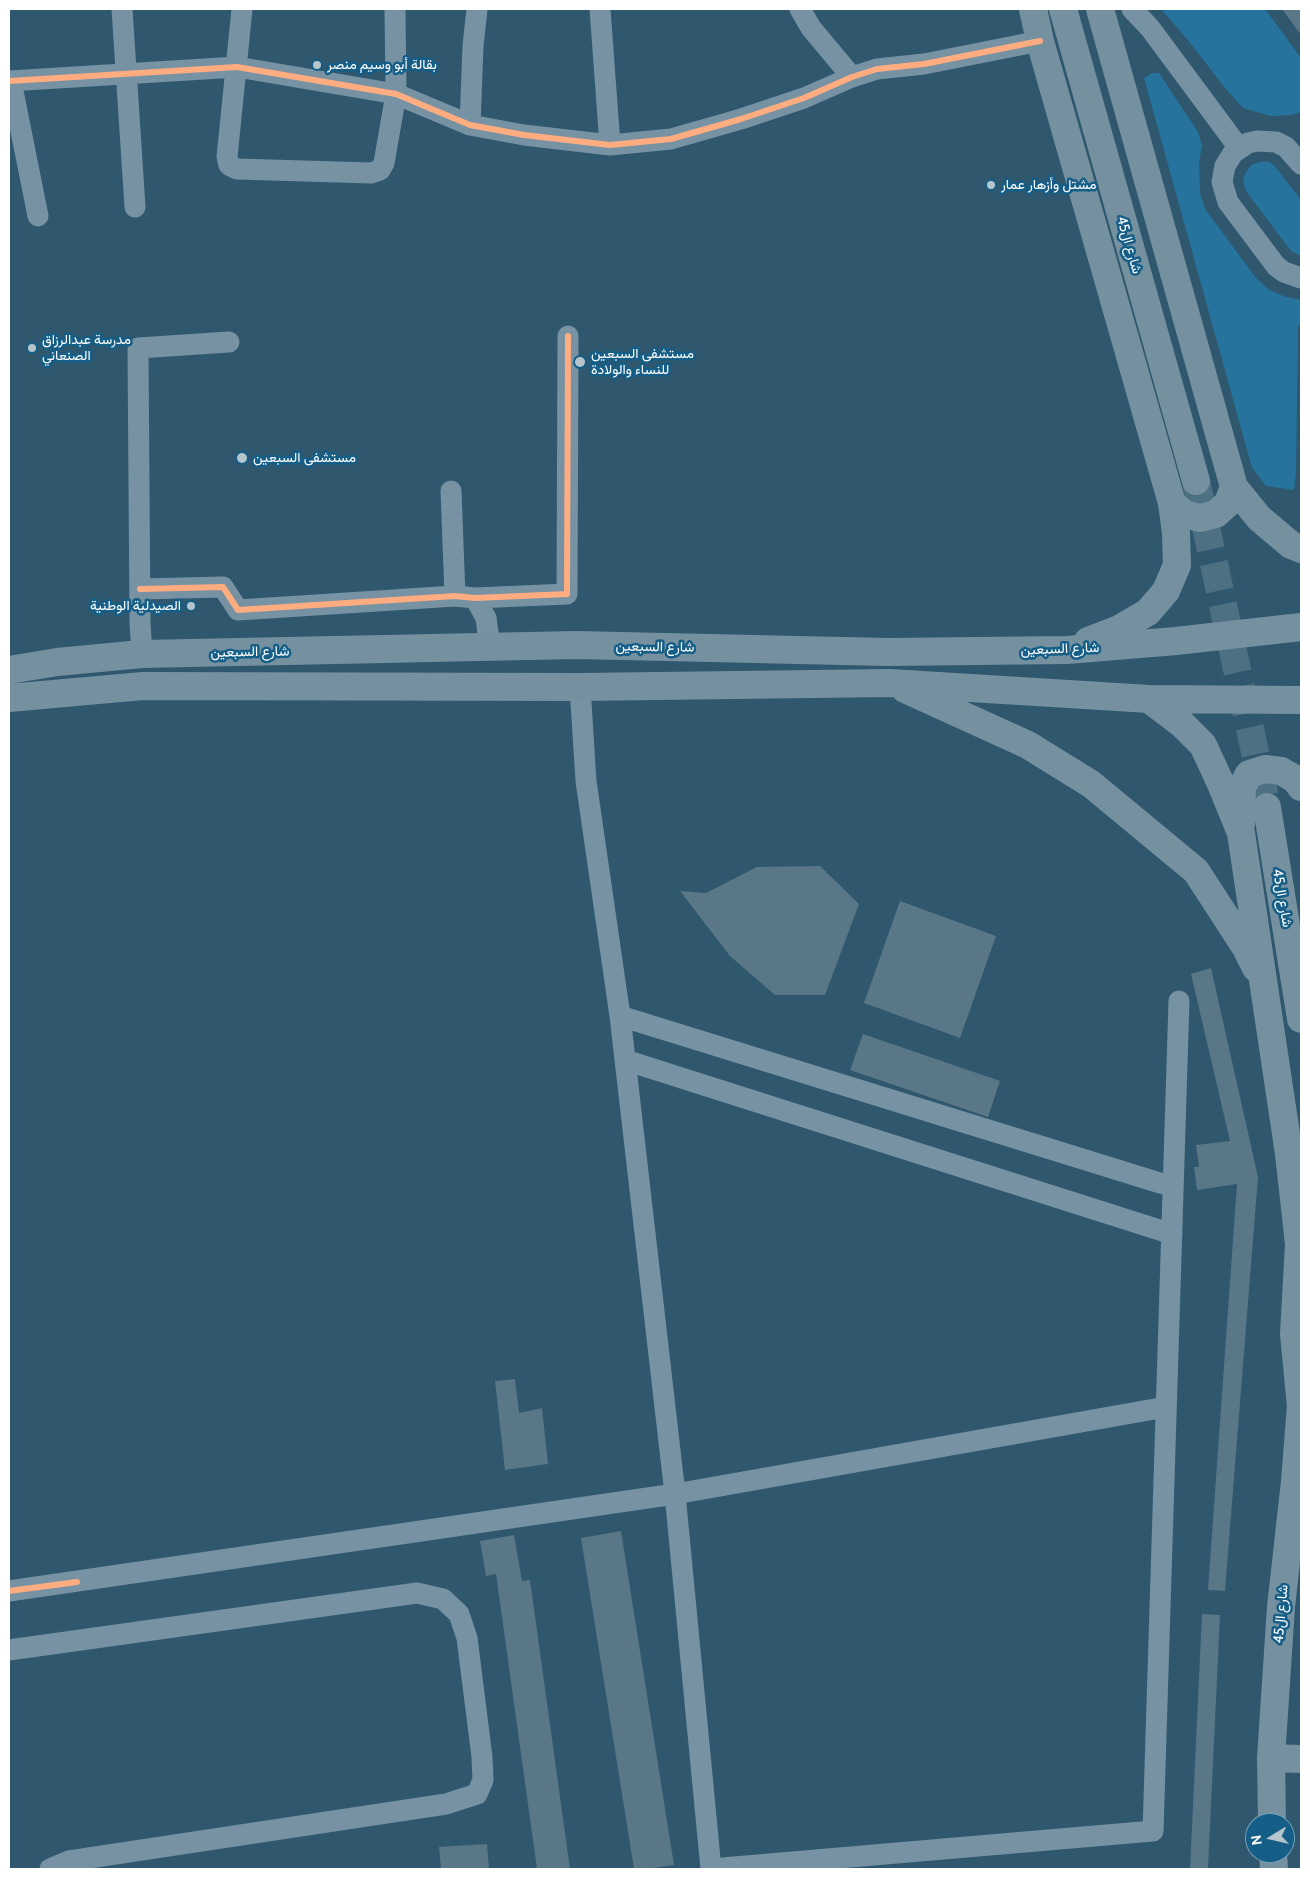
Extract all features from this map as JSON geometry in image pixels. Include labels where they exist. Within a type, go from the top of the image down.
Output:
[{"type":"main road","points":[[1033,9],[1040,42],[1172,502],[1176,533],[1177,565],[1166,591],[1148,612],[1119,629],[1067,650]]},
{"type":"main road","name":"شارع ال45","points":[[1063,9],[1214,482]]},
{"type":"main road","name":"شارع ال45","points":[[1080,9],[1120,164],[1214,482]]},
{"type":"main road","points":[[1100,9],[1214,482],[1228,503],[1216,514],[1200,518],[1184,514],[1172,502]]},
{"type":"main road","points":[[1214,482],[1291,545],[1301,549]]},
{"type":"main road","name":"شارع السبعين","points":[[9,670],[57,662],[142,654],[577,645],[887,652],[1067,650],[1176,642],[1301,627]]},
{"type":"main road","points":[[890,682],[1028,745],[1091,784],[1196,871],[1246,948],[1265,985]]},
{"type":"main road","points":[[9,698],[143,686],[580,687],[890,682],[1149,700],[1301,700]]},
{"type":"main road","points":[[1149,700],[1182,724],[1203,744],[1241,833]]},
{"type":"main road","points":[[1241,833],[1242,787],[1249,774],[1265,769],[1281,771],[1295,779],[1284,799]]},
{"type":"main road","name":"شارع ال45","points":[[1284,799],[1301,910]]},
{"type":"main road","name":"شارع ال45","points":[[1284,799],[1301,1019]]},
{"type":"main road","name":"شارع ال45","points":[[1241,833],[1289,1154],[1299,1244],[1294,1334],[1301,1406],[1281,1607],[1271,1758],[1272,1813]]},
{"type":"main road","points":[[1271,1758],[1301,1758]]},
{"type":"street","points":[[122,9],[135,207]]},
{"type":"street","points":[[242,9],[238,68],[227,158],[229,165],[237,170],[372,173],[380,170],[384,163],[396,94],[395,9]]},
{"type":"street","points":[[470,125],[473,46],[477,9]]},
{"type":"street","points":[[600,9],[610,145]]},
{"type":"street","points":[[800,9],[811,28],[852,77]]},
{"type":"street","points":[[1132,9],[1150,28],[1239,148]]},
{"type":"street","points":[[38,216],[10,81],[238,68],[396,94],[470,125],[524,135],[610,145],[671,138],[732,122],[804,98],[852,77],[878,69],[924,64],[1040,42]]},
{"type":"street","points":[[1301,164],[1286,147],[1276,142],[1257,140],[1239,148],[1228,159],[1222,174],[1224,192],[1228,202],[1276,266],[1284,272],[1301,278]]},
{"type":"street","points":[[140,589],[223,587],[238,610],[465,597],[567,594],[568,336]]},
{"type":"street","points":[[142,654],[138,348],[229,342]]},
{"type":"street","points":[[451,491],[465,597],[486,618],[490,648]]},
{"type":"street","points":[[580,687],[586,781],[620,1016],[676,1494],[711,1869],[1153,1831],[1179,1001]]},
{"type":"street","points":[[620,1016],[1173,1187]]},
{"type":"street","points":[[625,1060],[1172,1234]]},
{"type":"street","points":[[9,1591],[676,1494],[1166,1407]]},
{"type":"street","points":[[9,1650],[417,1593],[443,1598],[459,1614],[467,1638],[482,1758],[483,1780],[477,1794],[446,1804],[69,1862],[50,1869]]},
{"type":"shaded area","points":[[1161,9],[1265,9],[1301,58],[1301,112],[1291,115],[1271,116],[1243,108]]},
{"type":"shaded area","points":[[1152,73],[1159,73],[1198,132],[1202,146],[1199,162],[1200,193],[1205,209],[1256,278],[1269,290],[1286,297],[1301,300],[1301,326],[1298,326],[1296,472],[1294,490],[1266,486],[1252,468],[1144,78]]},
{"type":"shaded area","points":[[1269,162],[1274,165],[1301,200],[1301,256],[1291,251],[1246,191],[1243,181],[1245,174],[1251,165]]},
{"type":"building","points":[[1282,9],[1301,9],[1301,35]]},
{"type":"building","points":[[820,866],[859,904],[825,995],[775,995],[730,956],[680,891],[706,893],[757,867]]},
{"type":"building","points":[[900,901],[996,936],[960,1038],[864,1003]]},
{"type":"building","points":[[1211,968],[1258,1177],[1225,1591],[1208,1590],[1237,1184],[1197,1190],[1194,1167],[1199,1167],[1196,1145],[1230,1141],[1191,974]]},
{"type":"building","points":[[863,1034],[1000,1081],[988,1117],[850,1070]]},
{"type":"building","points":[[515,1379],[519,1413],[542,1408],[548,1464],[505,1470],[495,1381]]},
{"type":"building","points":[[621,1531],[674,1865],[647,1869],[634,1869],[581,1538]]},
{"type":"building","points":[[514,1535],[522,1581],[530,1580],[570,1869],[537,1869],[496,1574],[486,1576],[480,1541]]},
{"type":"building","points":[[1202,1614],[1220,1615],[1208,1869],[1190,1869]]},
{"type":"building","points":[[487,1844],[489,1869],[441,1869],[439,1847]]},
{"type":"tunnel","points":[[1196,481],[1267,807]]},
{"type":"cycle path","points":[[9,81],[237,67],[396,94],[470,125],[524,135],[610,145],[671,139],[741,119],[804,98],[852,77],[877,69],[924,64],[1040,41]]},
{"type":"cycle path","points":[[140,589],[223,587],[238,610],[455,596],[475,598],[567,594],[568,336]]},
{"type":"cycle path","points":[[9,1591],[77,1582]]},
{"type":"place","name":"بقالة أبو وسيم منصر","points":[[317,65]]},
{"type":"place","name":"مشتل وأزهار عمار","points":[[991,185]]},
{"type":"place","name":"مدرسة عبدالرزاق الصنعاني","points":[[32,348]]},
{"type":"place","name":"مستشفى السبعين للنساء والولادة","points":[[580,362]]},
{"type":"place","name":"مستشفى السبعين","points":[[242,458]]},
{"type":"place","name":"الصيدلية الوطنية","points":[[191,606]]}]
